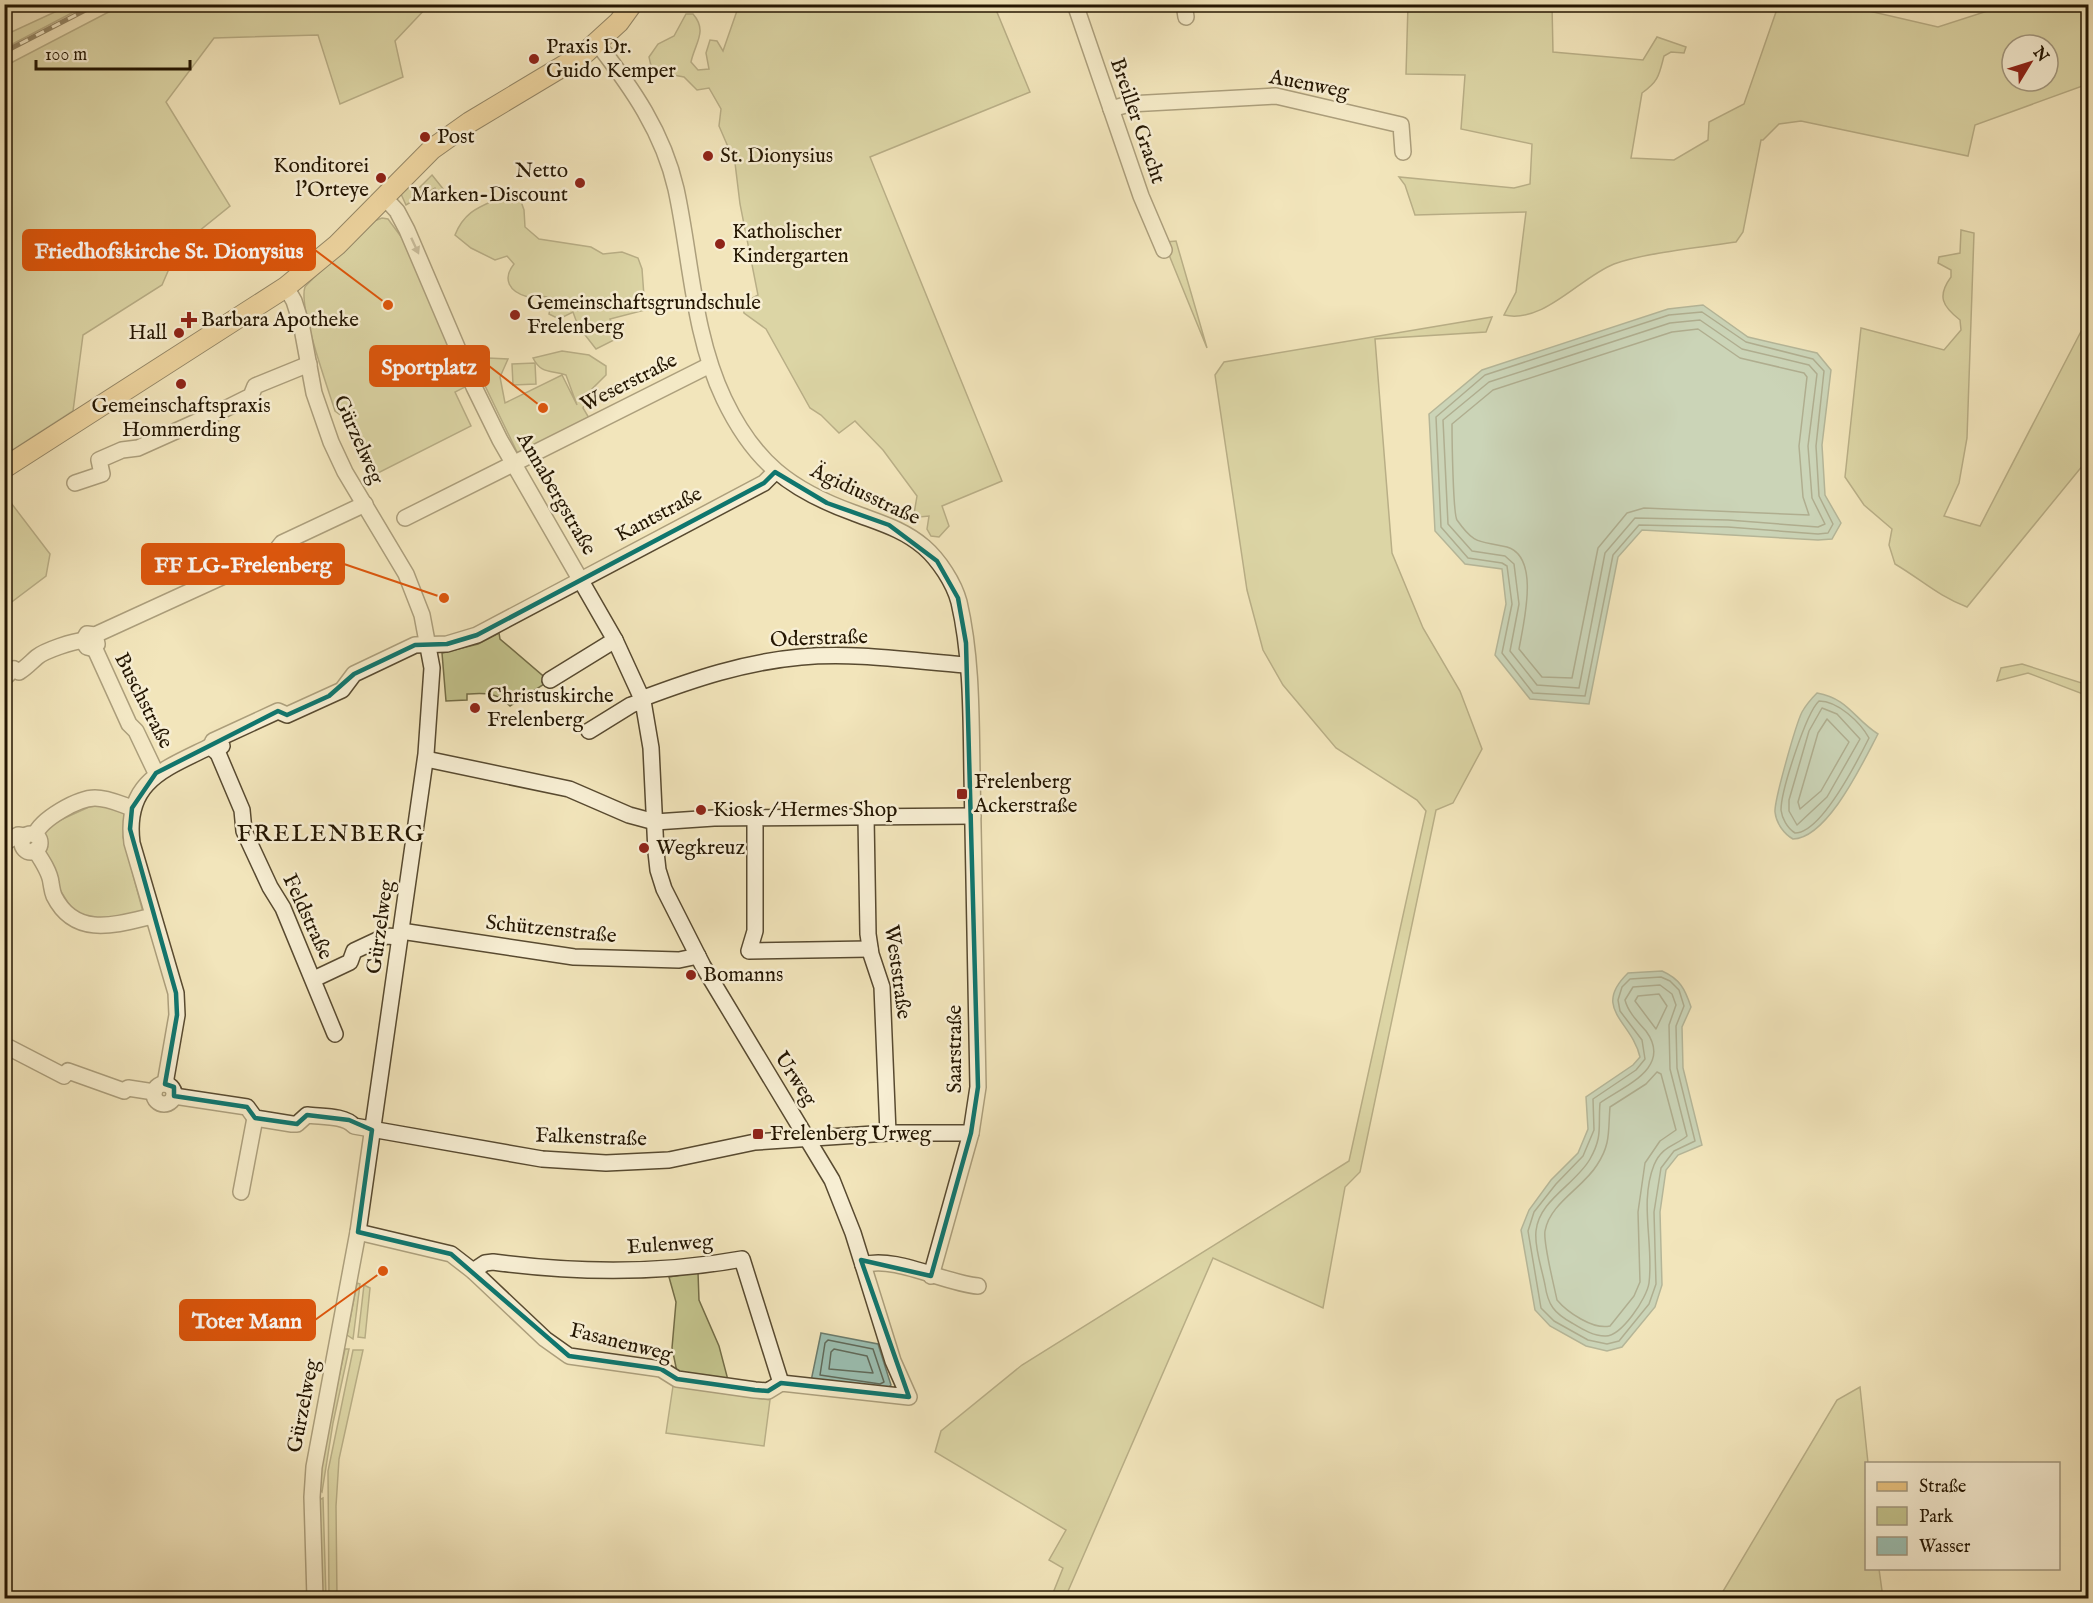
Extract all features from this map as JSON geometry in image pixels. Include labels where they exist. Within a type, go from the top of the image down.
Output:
[{"type":"main road","points":[[4,468],[286,287],[337,245],[432,149],[470,122],[568,64],[597,43],[633,4]]},
{"type":"street","name":"Breiller Gracht","points":[[1075,4],[1145,208],[1164,250]]},
{"type":"street","name":"Ägidiusstraße","points":[[597,43],[642,102],[666,158],[676,187],[694,293],[710,365],[737,423],[775,472],[807,493],[890,525],[926,548],[948,578],[958,598],[966,643],[973,816]]},
{"type":"street","name":"Auenweg","points":[[1111,110],[1129,104],[1276,96],[1401,125],[1403,152]]},
{"type":"street","name":"Annabergstraße","points":[[384,197],[397,211],[407,231],[474,387],[514,464],[615,640],[642,700],[651,748],[655,822]]},
{"type":"street","name":"Gürzelweg","points":[[286,287],[301,323],[314,393],[331,442],[345,472],[406,574],[422,615],[432,668],[426,759],[358,1232],[314,1467],[312,1497],[315,1599]]},
{"type":"street","points":[[75,483],[102,474],[99,460],[122,450],[138,448],[210,416],[251,396],[255,386],[309,364]]},
{"type":"street","name":"Weserstraße","points":[[405,518],[710,365]]},
{"type":"street","name":"Kantstraße","points":[[216,744],[278,711],[288,715],[342,690],[354,674],[415,645],[447,644],[477,635],[764,483],[775,472]]},
{"type":"street","points":[[4,678],[14,669],[19,672],[33,664],[37,656],[76,640],[91,641],[274,553],[282,543],[365,504]]},
{"type":"street","points":[[550,680],[615,640]]},
{"type":"street","name":"Buschstraße","points":[[91,641],[129,724],[136,731],[156,773]]},
{"type":"street","name":"Oderstraße","points":[[589,731],[642,700],[724,670],[803,657],[840,656],[967,665]]},
{"type":"street","points":[[165,1091],[177,1015],[176,993],[132,843],[132,808],[156,773],[216,744]]},
{"type":"street","name":"Feldstraße","points":[[216,744],[242,810],[244,831],[270,887],[283,908],[335,1034]]},
{"type":"street","points":[[426,759],[569,789],[629,815],[655,822],[755,818],[973,816]]},
{"type":"street","points":[[32,840],[44,820],[88,799],[105,799],[132,808]]},
{"type":"street","name":"Saarstraße","points":[[932,1276],[971,1133],[978,1087],[973,816]]},
{"type":"street","name":"Weststraße","points":[[866,817],[870,949],[882,987],[888,1134]]},
{"type":"street","points":[[755,818],[755,931],[749,951],[870,949]]},
{"type":"street","name":"Urweg","points":[[655,822],[657,870],[698,956],[750,1047],[808,1138],[838,1193],[893,1361],[909,1397]]},
{"type":"street","points":[[4,843],[18,835],[32,840],[52,882],[55,897],[73,919],[95,927],[107,927],[152,916]]},
{"type":"street","points":[[314,979],[350,962],[354,951],[386,936],[401,934]]},
{"type":"street","name":"Schützenstraße","points":[[401,934],[574,957],[679,960],[698,956]]},
{"type":"street","points":[[4,1045],[63,1076],[68,1071],[124,1091],[128,1088],[165,1091],[248,1107],[255,1118],[241,1192]]},
{"type":"street","name":"Falkenstraße","points":[[255,1118],[297,1124],[307,1115],[349,1120],[354,1126],[372,1130],[544,1159],[606,1164],[669,1160],[730,1145],[808,1138],[971,1133]]},
{"type":"street","name":"Fasanenweg","points":[[358,1232],[451,1254],[473,1271],[531,1326],[569,1356],[661,1369],[678,1378],[755,1390],[768,1391],[781,1383],[909,1397]]},
{"type":"street","name":"Eulenweg","points":[[473,1271],[485,1263],[493,1262],[574,1270],[677,1270],[742,1259],[781,1383]]},
{"type":"street","points":[[863,1265],[872,1262],[895,1266],[978,1286]]},
{"type":"highlighted area","points":[[775,472],[827,503],[889,525],[937,561],[958,598],[966,643],[978,1087],[971,1133],[931,1276],[861,1260],[909,1397],[781,1383],[768,1391],[755,1390],[677,1379],[661,1369],[569,1356],[451,1254],[358,1232],[372,1130],[349,1120],[307,1115],[297,1124],[255,1118],[247,1107],[174,1096],[174,1087],[165,1084],[177,1015],[176,993],[130,829],[132,808],[156,773],[278,711],[287,715],[329,696],[354,674],[415,645],[447,644],[477,635],[764,483]]},
{"type":"green space","points":[[70,5],[87,5],[5,48],[5,35]]},
{"type":"green space","points":[[122,5],[429,5],[395,41],[403,77],[340,104],[318,35],[214,38],[166,102],[230,206],[178,248],[162,285],[83,335],[73,411],[5,455],[5,66]]},
{"type":"green space","points":[[739,5],[994,5],[1030,92],[870,157],[1002,481],[942,506],[949,526],[939,537],[931,536],[927,529],[929,516],[919,517],[914,514],[917,496],[883,450],[855,421],[839,433],[821,415],[810,408],[766,329],[744,313],[743,308],[747,301],[758,295],[740,204],[735,163],[719,126],[721,109],[709,88],[697,90],[684,77],[657,72],[651,66],[649,57],[658,44],[674,36],[686,14],[693,14],[700,26],[700,32],[691,62],[698,70],[709,69],[706,53],[710,40],[717,41],[723,51]]},
{"type":"green space","points":[[1408,5],[1552,5],[1553,52],[1643,60],[1657,37],[1686,47],[1684,53],[1671,52],[1664,56],[1658,77],[1642,93],[1631,158],[1674,160],[1708,140],[1709,122],[1744,104],[1776,12],[1784,5],[1843,5],[1938,27],[2006,5],[2088,5],[2088,84],[1975,125],[1968,156],[1801,121],[1779,124],[1761,140],[1743,232],[1736,242],[1657,254],[1614,264],[1547,307],[1519,316],[1504,315],[1516,292],[1526,212],[1415,215],[1405,185],[1399,177],[1514,188],[1530,184],[1532,144],[1461,129],[1465,75],[1406,74]]},
{"type":"green space","points":[[432,175],[444,190],[439,195],[435,188],[406,205],[401,194],[410,186],[416,191]]},
{"type":"green space","points":[[510,193],[519,196],[524,210],[525,227],[539,239],[591,247],[603,254],[622,252],[638,258],[642,269],[645,310],[610,319],[618,338],[596,349],[578,326],[573,312],[559,319],[549,314],[552,298],[528,297],[512,288],[508,275],[514,264],[507,256],[495,260],[471,248],[455,235],[465,218],[477,208]]},
{"type":"green space","points":[[382,218],[388,219],[402,238],[467,386],[455,392],[471,426],[374,475],[343,417],[335,411],[310,329],[304,297],[308,283],[374,221]]},
{"type":"green space","points":[[1961,230],[1974,233],[1967,438],[1959,483],[1944,516],[1980,526],[2088,318],[2088,459],[1967,607],[1939,593],[1895,564],[1889,545],[1892,529],[1864,505],[1845,477],[1861,328],[1944,350],[1961,330],[1960,320],[1949,310],[1943,295],[1951,277],[1951,270],[1938,263],[1939,257],[1960,253]]},
{"type":"green space","points":[[1176,241],[1207,348],[1167,250],[1166,242]]},
{"type":"green space","points":[[1492,317],[1486,332],[1375,339],[1392,553],[1423,628],[1460,691],[1482,749],[1453,803],[1436,810],[1360,1172],[1345,1187],[1323,1308],[1213,1258],[1065,1598],[1051,1598],[1063,1568],[1049,1560],[1066,1530],[935,1452],[941,1431],[1022,1365],[1349,1161],[1426,811],[1417,800],[1336,748],[1283,685],[1263,650],[1247,590],[1215,375],[1224,362]]},
{"type":"green space","points":[[562,351],[589,355],[606,366],[606,375],[592,389],[583,408],[589,418],[518,454],[475,365],[488,358],[508,359],[500,377],[505,403],[562,375],[577,405],[566,375],[546,371],[539,367],[533,358]]},
{"type":"green space","points":[[535,363],[536,384],[513,385],[512,364]]},
{"type":"green space","points":[[5,495],[50,554],[46,576],[5,607]]},
{"type":"green space","points":[[499,633],[500,639],[549,681],[510,706],[496,696],[486,694],[467,694],[467,700],[446,701],[442,653],[478,644]]},
{"type":"green space","points":[[2022,664],[2088,685],[2088,696],[2028,673],[1997,681],[2001,668]]},
{"type":"green space","points":[[106,804],[127,810],[123,837],[144,916],[106,923],[77,916],[51,872],[43,846],[43,835],[47,826],[89,807]]},
{"type":"green space","points":[[698,1272],[699,1300],[719,1346],[728,1380],[677,1372],[672,1348],[676,1302],[669,1277]]},
{"type":"green space","points":[[357,1283],[360,1284],[353,1339],[347,1335]]},
{"type":"green space","points":[[364,1285],[370,1288],[365,1338],[358,1337]]},
{"type":"green space","points":[[345,1349],[349,1349],[333,1423],[322,1492],[318,1488],[321,1460]]},
{"type":"green space","points":[[353,1350],[363,1350],[339,1459],[336,1506],[337,1598],[329,1598],[328,1471]]},
{"type":"green space","points":[[673,1386],[770,1400],[764,1446],[666,1433]]},
{"type":"green space","points":[[1860,1387],[1868,1462],[1865,1462],[1865,1570],[1879,1570],[1883,1598],[1719,1598],[1837,1400]]},
{"type":"green space","points":[[323,1498],[326,1598],[321,1598],[319,1500]]},
{"type":"water","points":[[1703,305],[1748,337],[1817,353],[1831,370],[1822,445],[1825,495],[1841,523],[1832,539],[1818,540],[1642,530],[1618,557],[1589,704],[1530,699],[1495,655],[1506,604],[1502,569],[1465,564],[1435,531],[1429,414],[1482,370],[1668,309]]},
{"type":"water","points":[[1817,693],[1844,704],[1878,734],[1854,779],[1831,813],[1819,826],[1806,835],[1793,839],[1779,824],[1775,812],[1776,805],[1799,719],[1805,707]]},
{"type":"water","points":[[1662,971],[1681,985],[1691,1007],[1682,1027],[1683,1068],[1702,1145],[1678,1155],[1666,1170],[1660,1212],[1662,1285],[1655,1307],[1622,1347],[1607,1351],[1586,1346],[1550,1326],[1535,1310],[1521,1230],[1529,1210],[1551,1180],[1578,1153],[1588,1129],[1586,1097],[1633,1065],[1640,1057],[1636,1045],[1613,1006],[1613,996],[1618,985],[1628,973]]},
{"type":"water","points":[[821,1333],[878,1344],[891,1385],[888,1388],[811,1381]]},
{"type":"railway","points":[[4,52],[97,4]]},
{"type":"place","name":"Praxis Dr. Guido Kemper","points":[[534,59]]},
{"type":"place","name":"Post","points":[[425,137]]},
{"type":"place","name":"St. Dionysius","points":[[708,156]]},
{"type":"place","name":"Konditorei l'Orteye","points":[[381,178]]},
{"type":"place","name":"Netto Marken-Discount","points":[[580,183]]},
{"type":"place","name":"Katholischer Kindergarten","points":[[720,244]]},
{"type":"place","name":"Friedhofskirche St. Dionysius","points":[[388,305]]},
{"type":"place","name":"Gemeinschaftsgrundschule Frelenberg","points":[[515,315]]},
{"type":"place","name":"Barbara Apotheke","points":[[189,320]]},
{"type":"place","name":"Hall","points":[[179,333]]},
{"type":"place","name":"Gemeinschaftspraxis Hommerding","points":[[181,384]]},
{"type":"place","name":"Sportplatz","points":[[543,408]]},
{"type":"place","name":"FF LG-Frelenberg","points":[[444,598]]},
{"type":"place","name":"Christuskirche Frelenberg","points":[[475,708]]},
{"type":"place","name":"Frelenberg Ackerstraße","points":[[962,794]]},
{"type":"place","name":"Kiosk / Hermes Shop","points":[[701,810]]},
{"type":"place","name":"Wegkreuz","points":[[644,848]]},
{"type":"place","name":"Bomanns","points":[[691,975]]},
{"type":"place","name":"Frelenberg Urweg","points":[[758,1134]]},
{"type":"place","name":"Toter Mann","points":[[383,1271]]},
{"type":"district","name":"FRELENBERG","points":[[331,834]]}]
